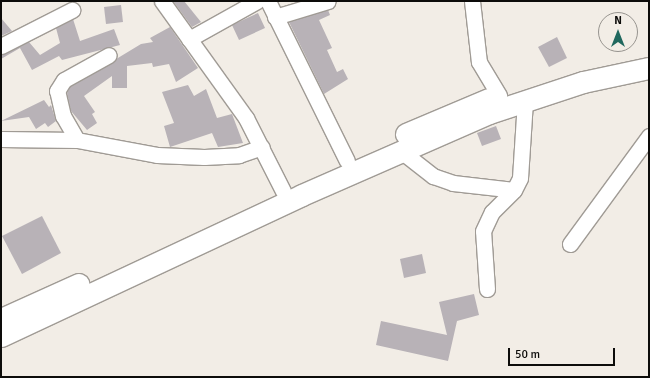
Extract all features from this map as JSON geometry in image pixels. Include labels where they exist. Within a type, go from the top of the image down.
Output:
[{"type":"street","points":[[162,1],[262,147],[283,191]]},
{"type":"street","points":[[189,39],[257,1]]},
{"type":"street","points":[[268,1],[348,161]]},
{"type":"street","points":[[275,16],[328,1]]},
{"type":"street","points":[[472,1],[479,62],[499,95]]},
{"type":"street","points":[[1,46],[72,10]]},
{"type":"street","points":[[77,140],[62,116],[57,91],[64,80],[109,55]]},
{"type":"street","points":[[1,336],[121,272],[283,191],[452,112],[499,95],[649,57]]},
{"type":"street","points":[[1,319],[121,272],[401,151],[525,101],[583,82],[649,68]]},
{"type":"street","points":[[487,289],[483,231],[492,212],[514,190],[522,165],[525,101]]},
{"type":"street","points":[[570,244],[649,136]]},
{"type":"street","points":[[1,139],[77,140],[157,155],[204,157],[239,155],[262,147]]},
{"type":"street","points":[[401,151],[433,176],[453,183],[514,190]]},
{"type":"building","points":[[173,1],[184,1],[201,22],[192,27]]},
{"type":"building","points":[[121,5],[123,22],[106,24],[104,7]]},
{"type":"building","points":[[328,10],[330,15],[319,20],[332,48],[327,50],[337,72],[343,69],[348,79],[324,94],[289,22]]},
{"type":"building","points":[[258,13],[265,28],[239,40],[232,25]]},
{"type":"building","points":[[1,18],[12,31],[1,36]]},
{"type":"building","points":[[73,19],[80,41],[114,29],[120,45],[62,60],[59,56],[32,70],[20,48],[1,59],[1,55],[29,42],[40,55],[60,43],[56,28]]},
{"type":"building","points":[[170,27],[198,68],[176,82],[169,64],[153,67],[152,63],[127,66],[127,88],[112,88],[112,76],[84,96],[95,112],[92,114],[97,123],[87,130],[71,111],[67,93],[70,87],[141,44],[153,42],[150,38]]},
{"type":"building","points":[[557,37],[567,58],[549,67],[538,47]]},
{"type":"building","points":[[188,85],[194,96],[206,89],[217,118],[232,114],[243,143],[218,147],[212,133],[170,147],[164,126],[174,123],[162,92]]},
{"type":"building","points":[[44,100],[49,107],[51,105],[56,121],[48,127],[45,123],[36,129],[29,117],[1,121]]},
{"type":"building","points":[[496,126],[501,139],[482,146],[477,133]]},
{"type":"building","points":[[42,216],[61,253],[22,274],[2,236]]},
{"type":"building","points":[[422,254],[426,273],[404,278],[400,259]]},
{"type":"building","points":[[474,294],[479,315],[457,321],[448,361],[376,345],[381,321],[447,335],[439,302]]}]
